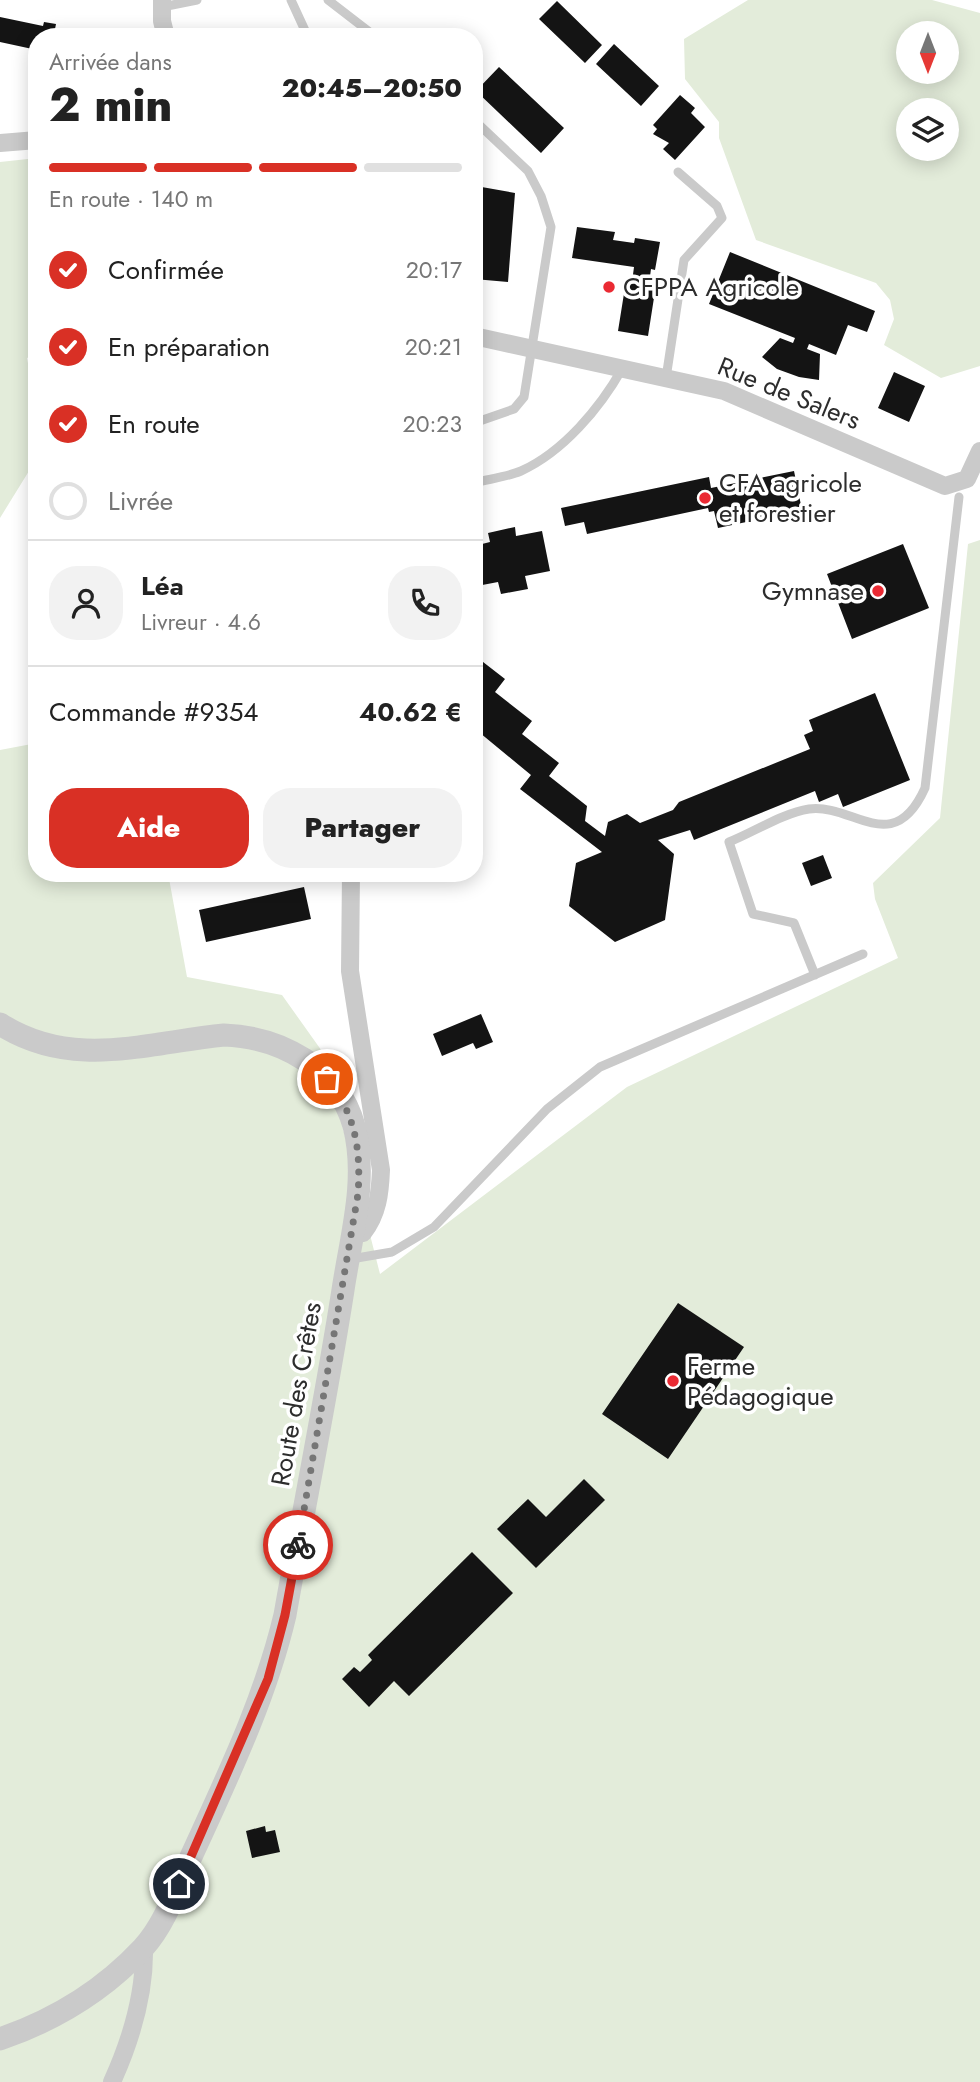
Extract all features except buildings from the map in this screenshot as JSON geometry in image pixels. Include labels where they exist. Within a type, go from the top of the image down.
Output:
[{"type":"street","points":[[162,4],[165,28]]},
{"type":"street","points":[[0,143],[28,141]]},
{"type":"street","name":"Rue de Salers","points":[[483,337],[724,391],[945,486],[967,479],[980,451]]},
{"type":"street","name":"Route des Crêtes","points":[[0,2039],[60,2014],[83,2000],[144,1948],[168,1907],[222,1789],[277,1649],[347,1260],[353,1235],[363,1233],[370,1224],[380,1194],[381,1170],[349,971],[351,882]]},
{"type":"street","points":[[0,1024],[37,1043],[85,1052],[224,1035],[264,1040],[295,1052],[314,1066],[339,1094],[354,1125],[359,1169],[353,1235]]},
{"type":"street","points":[[112,2082],[131,2034],[144,1969],[144,1948]]},
{"type":"lane","points":[[162,4],[197,0]]},
{"type":"lane","points":[[291,0],[304,28]]},
{"type":"lane","points":[[328,0],[364,28]]},
{"type":"lane","points":[[483,128],[528,171],[541,196],[551,228],[524,397],[514,409],[483,420]]},
{"type":"lane","points":[[666,378],[684,260],[722,218],[717,206],[678,172]]},
{"type":"lane","points":[[483,481],[519,472],[545,458],[604,398],[622,369]]},
{"type":"lane","points":[[815,975],[794,923],[753,914],[729,842],[807,809],[825,808],[873,824],[896,822],[916,808],[925,788],[959,497]]},
{"type":"lane","points":[[347,1260],[392,1252],[434,1227],[547,1109],[600,1067],[863,954]]},
{"type":"green space","points":[[748,0],[932,0],[980,13],[980,366],[941,378],[884,345],[894,319],[890,300],[876,283],[756,240],[719,138],[719,122],[685,79],[684,39]]},
{"type":"green space","points":[[28,159],[28,473],[0,518],[0,162]]},
{"type":"green space","points":[[980,540],[980,2082],[0,2082],[0,750],[28,745],[28,882],[170,882],[187,977],[282,995],[324,1054],[380,1274],[627,1087],[898,958],[875,899],[873,883],[940,818],[968,544]]},
{"type":"way so far","points":[[298,1545],[358,1194],[358,1147],[354,1125],[339,1094],[327,1079]]},
{"type":"place","name":"CFPPA Agricole","points":[[609,287]]},
{"type":"place","name":"CFA agricole et forestier","points":[[705,498]]},
{"type":"place","name":"Gymnase","points":[[878,591]]},
{"type":"place","name":"Ferme Pédagogique","points":[[673,1381]]},
{"type":"route","points":[[179,1884],[268,1679],[285,1615],[298,1545]]}]
